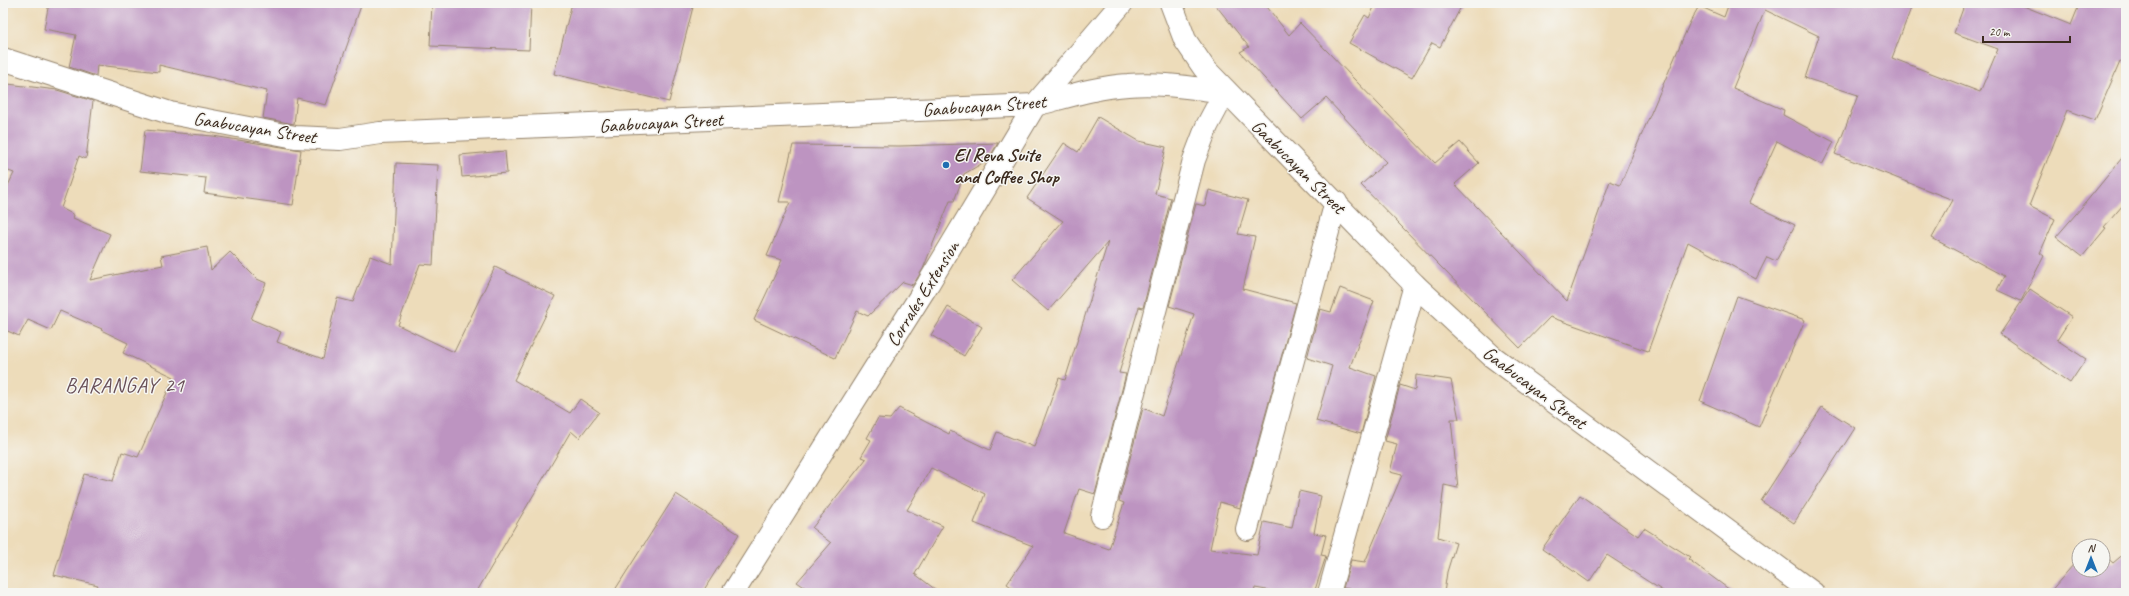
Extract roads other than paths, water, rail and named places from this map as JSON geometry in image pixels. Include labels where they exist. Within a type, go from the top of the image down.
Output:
[{"type":"street","name":"Corrales Extension","points":[[733,593],[928,284],[1035,105],[1122,3]]},
{"type":"street","points":[[1102,516],[1194,160],[1207,126],[1225,92],[1194,56],[1185,40],[1171,3]]},
{"type":"street","name":"Gaabucayan Street","points":[[3,59],[170,113],[295,137],[340,139],[380,133],[1035,105],[1102,88],[1129,85],[1186,87],[1225,92],[1336,202],[1415,285],[1493,357],[1812,593]]},
{"type":"street","points":[[1247,529],[1336,202]]},
{"type":"street","points":[[1329,593],[1415,285]]},
{"type":"place","name":"El Reva Suite and Coffee Shop","points":[[946,165]]},
{"type":"district","name":"BARANGAY 21","points":[[125,385]]}]
